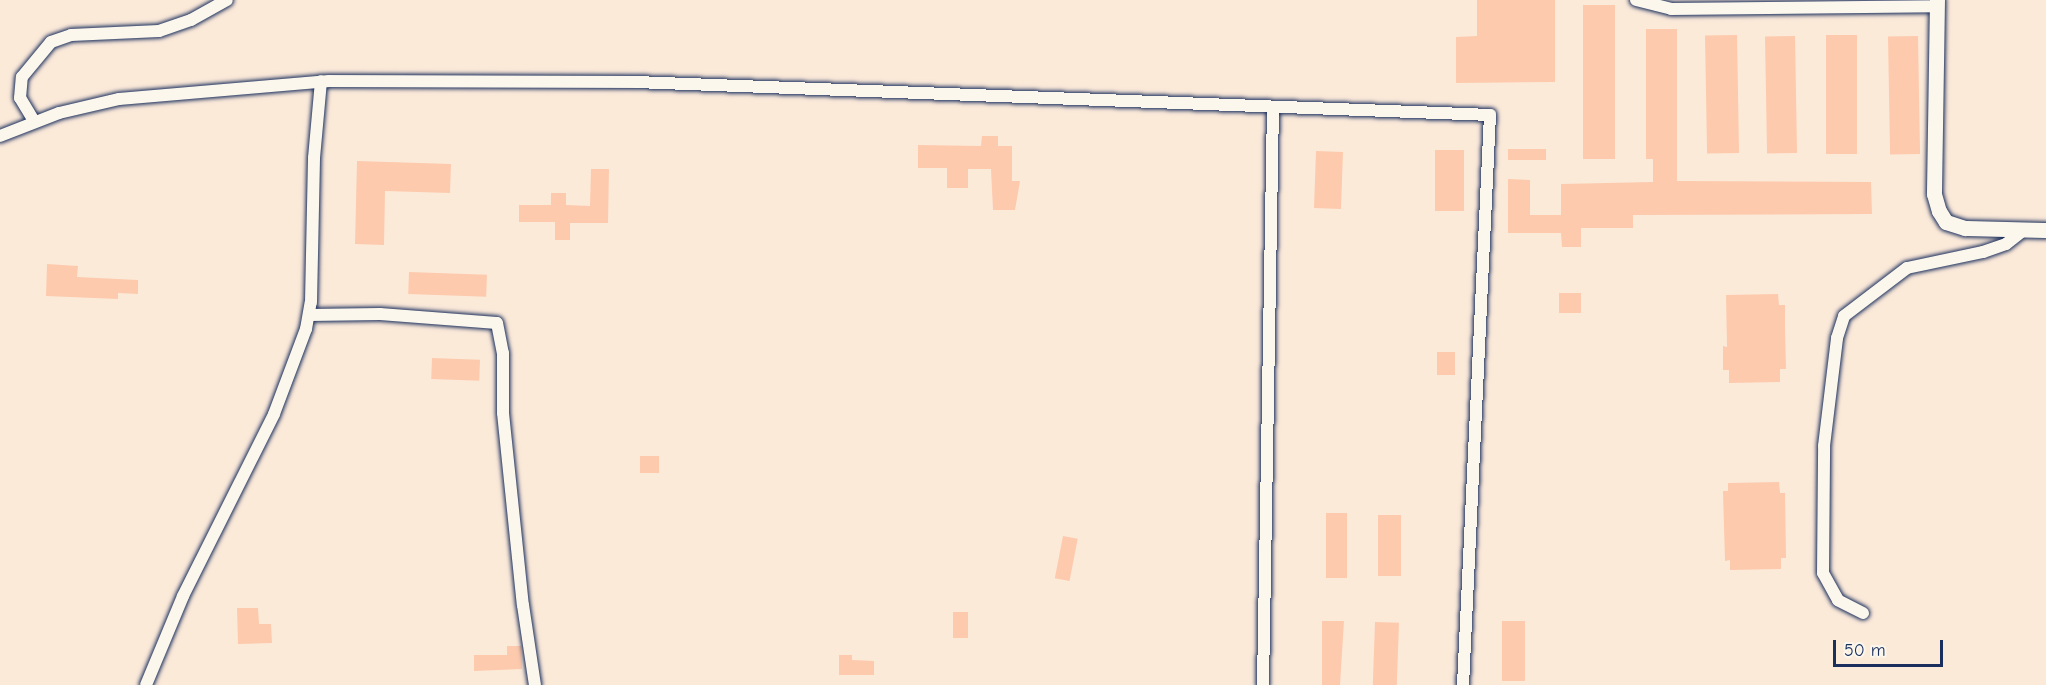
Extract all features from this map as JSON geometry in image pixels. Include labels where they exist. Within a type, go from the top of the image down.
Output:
[{"type":"street","points":[[34,121],[20,98],[22,77],[51,42],[71,34],[159,32],[191,21],[227,0]]},
{"type":"street","points":[[1636,0],[1671,9],[1937,3],[1934,194],[1939,211],[1946,222],[1965,228],[2046,230]]},
{"type":"street","points":[[146,685],[183,596],[274,414],[309,315],[314,158],[321,81]]},
{"type":"street","points":[[0,136],[34,121],[148,94],[321,81],[636,82],[1490,115],[1463,685]]},
{"type":"street","points":[[1263,685],[1273,107]]},
{"type":"street","points":[[1863,613],[1838,600],[1823,573],[1824,446],[1837,338],[1844,316],[1907,268],[1983,252],[2006,244],[2024,230]]},
{"type":"street","points":[[309,315],[380,314],[497,323],[503,353],[503,413],[522,593],[535,685]]},
{"type":"building","points":[[1477,0],[1555,0],[1555,82],[1456,83],[1456,37],[1477,36]]},
{"type":"building","points":[[1583,5],[1615,5],[1615,159],[1583,159]]},
{"type":"building","points":[[1646,29],[1677,29],[1677,181],[1871,182],[1872,214],[1633,215],[1633,228],[1581,228],[1581,247],[1562,247],[1561,233],[1508,233],[1508,179],[1530,180],[1530,215],[1561,215],[1561,184],[1653,182],[1653,159],[1646,159]]},
{"type":"building","points":[[1737,35],[1739,153],[1707,154],[1705,36]]},
{"type":"building","points":[[1826,35],[1857,35],[1857,154],[1826,154]]},
{"type":"building","points":[[1795,36],[1797,153],[1767,154],[1765,37]]},
{"type":"building","points":[[1918,36],[1920,154],[1890,155],[1888,37]]},
{"type":"building","points":[[982,136],[998,136],[998,146],[1012,146],[1012,181],[1020,181],[1015,210],[993,210],[991,169],[968,169],[968,188],[947,188],[947,168],[918,168],[918,145],[981,146]]},
{"type":"building","points":[[1508,149],[1546,149],[1546,160],[1508,160]]},
{"type":"building","points":[[1435,150],[1464,150],[1464,211],[1435,211]]},
{"type":"building","points":[[1316,151],[1343,152],[1341,209],[1314,208]]},
{"type":"building","points":[[357,161],[451,164],[450,193],[385,191],[384,245],[355,244]]},
{"type":"building","points":[[591,169],[609,169],[608,223],[570,223],[570,240],[555,240],[555,222],[519,222],[519,205],[551,205],[551,193],[566,193],[566,205],[590,206]]},
{"type":"building","points":[[47,264],[78,266],[77,277],[138,280],[138,294],[118,293],[118,299],[46,296]]},
{"type":"building","points":[[409,272],[487,275],[486,297],[408,294]]},
{"type":"building","points":[[1559,293],[1581,293],[1581,313],[1559,313]]},
{"type":"building","points":[[1778,294],[1779,305],[1785,305],[1786,369],[1780,369],[1780,382],[1729,383],[1729,370],[1723,370],[1723,346],[1727,347],[1726,295]]},
{"type":"building","points":[[1437,352],[1455,352],[1455,375],[1437,375]]},
{"type":"building","points":[[432,358],[480,360],[479,381],[431,379]]},
{"type":"building","points":[[640,456],[659,456],[659,473],[640,473]]},
{"type":"building","points":[[1779,482],[1780,493],[1785,493],[1786,558],[1781,558],[1781,569],[1730,570],[1730,560],[1725,561],[1723,491],[1728,491],[1728,483]]},
{"type":"building","points":[[1326,513],[1347,513],[1347,578],[1326,578]]},
{"type":"building","points":[[1378,515],[1401,515],[1401,576],[1378,576]]},
{"type":"building","points":[[1063,536],[1078,539],[1070,581],[1055,578]]},
{"type":"building","points":[[237,608],[258,608],[259,624],[271,624],[272,643],[238,644]]},
{"type":"building","points":[[953,612],[968,612],[968,638],[953,638]]},
{"type":"building","points":[[1322,621],[1344,621],[1340,685],[1322,685]]},
{"type":"building","points":[[1502,621],[1525,621],[1525,681],[1502,681]]},
{"type":"building","points":[[1375,622],[1399,623],[1397,685],[1373,685]]},
{"type":"building","points":[[507,646],[521,646],[522,669],[474,671],[474,655],[507,655]]},
{"type":"building","points":[[839,655],[852,655],[852,660],[874,661],[874,675],[839,675]]}]
